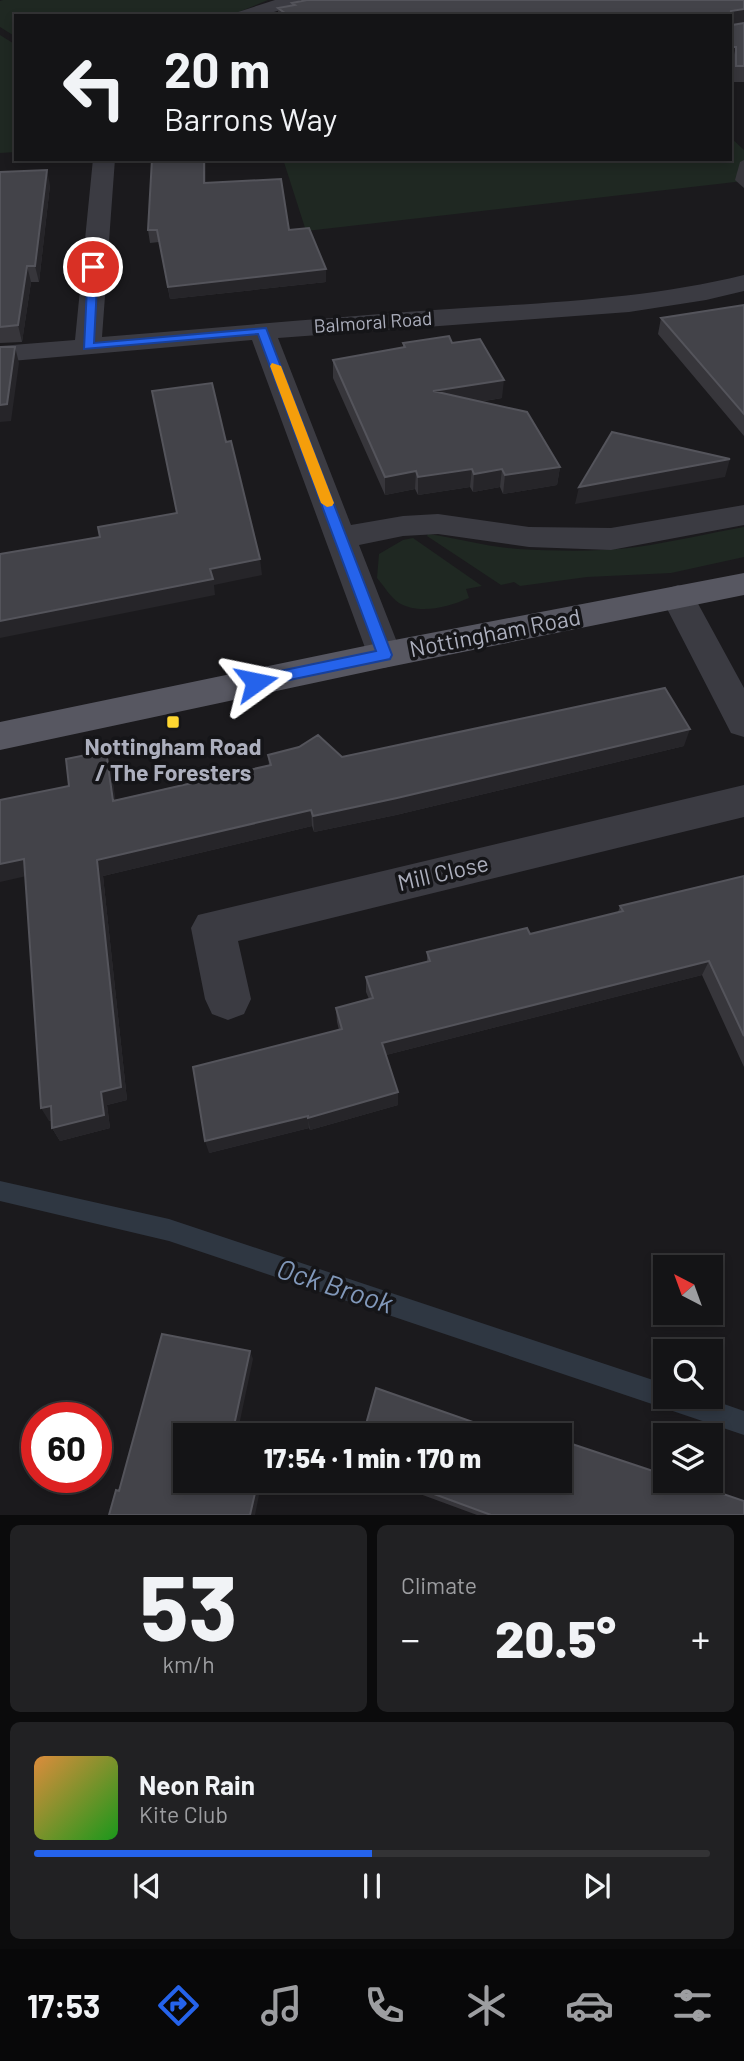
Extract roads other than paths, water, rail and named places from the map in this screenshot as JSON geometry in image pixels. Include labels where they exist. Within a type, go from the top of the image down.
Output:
[{"type":"main road","name":"Nottingham Road","points":[[0,736],[744,583]]},
{"type":"street","points":[[250,14],[292,0]]},
{"type":"street","points":[[88,347],[104,161]]},
{"type":"street","name":"Balmoral Road","points":[[0,354],[262,330],[624,304],[719,290],[744,283]]},
{"type":"street","points":[[262,330],[384,655]]},
{"type":"street","points":[[340,538],[403,526],[438,524],[529,537],[611,539],[744,515]]},
{"type":"street","points":[[678,597],[744,723]]},
{"type":"street","name":"Mill Close","points":[[228,999],[213,928],[744,801]]},
{"type":"waterway","name":"Ock Brook","points":[[0,1191],[169,1230],[653,1392]]},
{"type":"waterway","name":"Ock Brook","points":[[704,1409],[744,1423]]},
{"type":"place","name":"Nottingham Road / The Foresters","points":[[173,722]]}]
